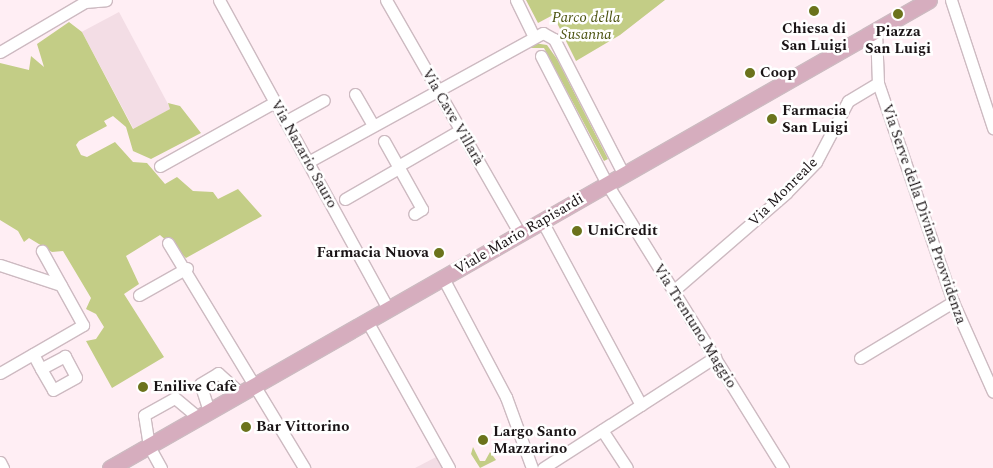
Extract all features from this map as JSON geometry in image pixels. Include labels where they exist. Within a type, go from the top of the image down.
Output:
[{"type":"main road","name":"Viale Mario Rapisardi","points":[[110,468],[876,31],[912,4],[929,0]]},
{"type":"street","points":[[0,52],[82,1],[106,0]]},
{"type":"street","name":"Via Nazario Sauro","points":[[219,0],[388,309]]},
{"type":"street","name":"Via Cave Villarà","points":[[386,0],[520,234]]},
{"type":"street","points":[[516,0],[533,35]]},
{"type":"street","points":[[951,0],[993,128]]},
{"type":"street","name":"Via Serve della Divina Provvidenza","points":[[876,31],[878,83],[953,302],[993,392]]},
{"type":"street","points":[[308,162],[533,35],[554,39],[624,174]]},
{"type":"street","name":"Via Trentuno Maggio","points":[[541,56],[607,184],[783,468]]},
{"type":"street","name":"Via Monreale","points":[[673,290],[786,194],[816,162],[848,102],[878,83]]},
{"type":"street","points":[[355,94],[373,125]]},
{"type":"street","points":[[286,121],[324,100]]},
{"type":"street","points":[[160,166],[275,102]]},
{"type":"street","points":[[345,199],[460,130]]},
{"type":"street","points":[[384,142],[422,208],[414,214]]},
{"type":"street","points":[[542,221],[641,405]]},
{"type":"street","points":[[168,244],[187,268],[304,468]]},
{"type":"street","points":[[0,374],[84,325],[42,251]]},
{"type":"street","points":[[0,266],[61,286]]},
{"type":"street","points":[[139,295],[187,268]]},
{"type":"street","points":[[442,278],[506,397],[532,468]]},
{"type":"street","points":[[860,358],[953,302]]},
{"type":"street","points":[[367,321],[449,468]]},
{"type":"street","points":[[33,354],[41,369]]},
{"type":"street","points":[[543,468],[715,357]]},
{"type":"street","points":[[204,414],[200,384],[218,373],[240,394]]},
{"type":"street","points":[[161,468],[149,446],[144,415],[175,398],[204,414]]},
{"type":"street","points":[[602,430],[627,468]]},
{"type":"street","points":[[0,462],[3,468]]},
{"type":"shaded area","points":[[119,12],[171,109],[134,129],[82,32]]},
{"type":"shaded area","points":[[438,456],[445,468],[415,468]]},
{"type":"green space","name":"Parco della Susanna","points":[[526,0],[665,0],[620,35],[576,61],[553,15],[538,23]]},
{"type":"green space","points":[[69,22],[82,32],[133,129],[170,109],[168,103],[180,106],[201,133],[151,159],[133,151],[126,127],[113,116],[104,121],[107,126],[79,141],[76,145],[81,155],[87,157],[115,142],[133,162],[147,163],[165,184],[177,177],[193,191],[213,192],[218,199],[238,189],[262,216],[186,258],[160,235],[126,256],[139,284],[124,294],[164,357],[112,388],[86,341],[96,339],[104,327],[96,314],[86,309],[91,298],[63,251],[52,252],[29,238],[24,242],[18,231],[0,220],[0,63],[29,70],[31,56],[44,67],[37,44]]},
{"type":"green space","points":[[534,43],[547,45],[557,59],[608,159],[604,161],[544,48],[524,48]]},
{"type":"green space","points":[[473,447],[480,461],[485,461],[490,452],[496,460],[480,468],[471,454]]},
{"type":"place","name":"Chiesa di San Luigi","points":[[814,11]]},
{"type":"place","name":"Piazza San Luigi","points":[[898,14]]},
{"type":"place","name":"Coop","points":[[750,73]]},
{"type":"place","name":"Farmacia San Luigi","points":[[772,119]]},
{"type":"place","name":"UniCredit","points":[[577,231]]},
{"type":"place","name":"Farmacia Nuova","points":[[439,253]]},
{"type":"place","name":"Enilive Cafè","points":[[143,387]]},
{"type":"place","name":"Bar Vittorino","points":[[246,427]]},
{"type":"place","name":"Largo Santo Mazzarino","points":[[483,440]]}]
